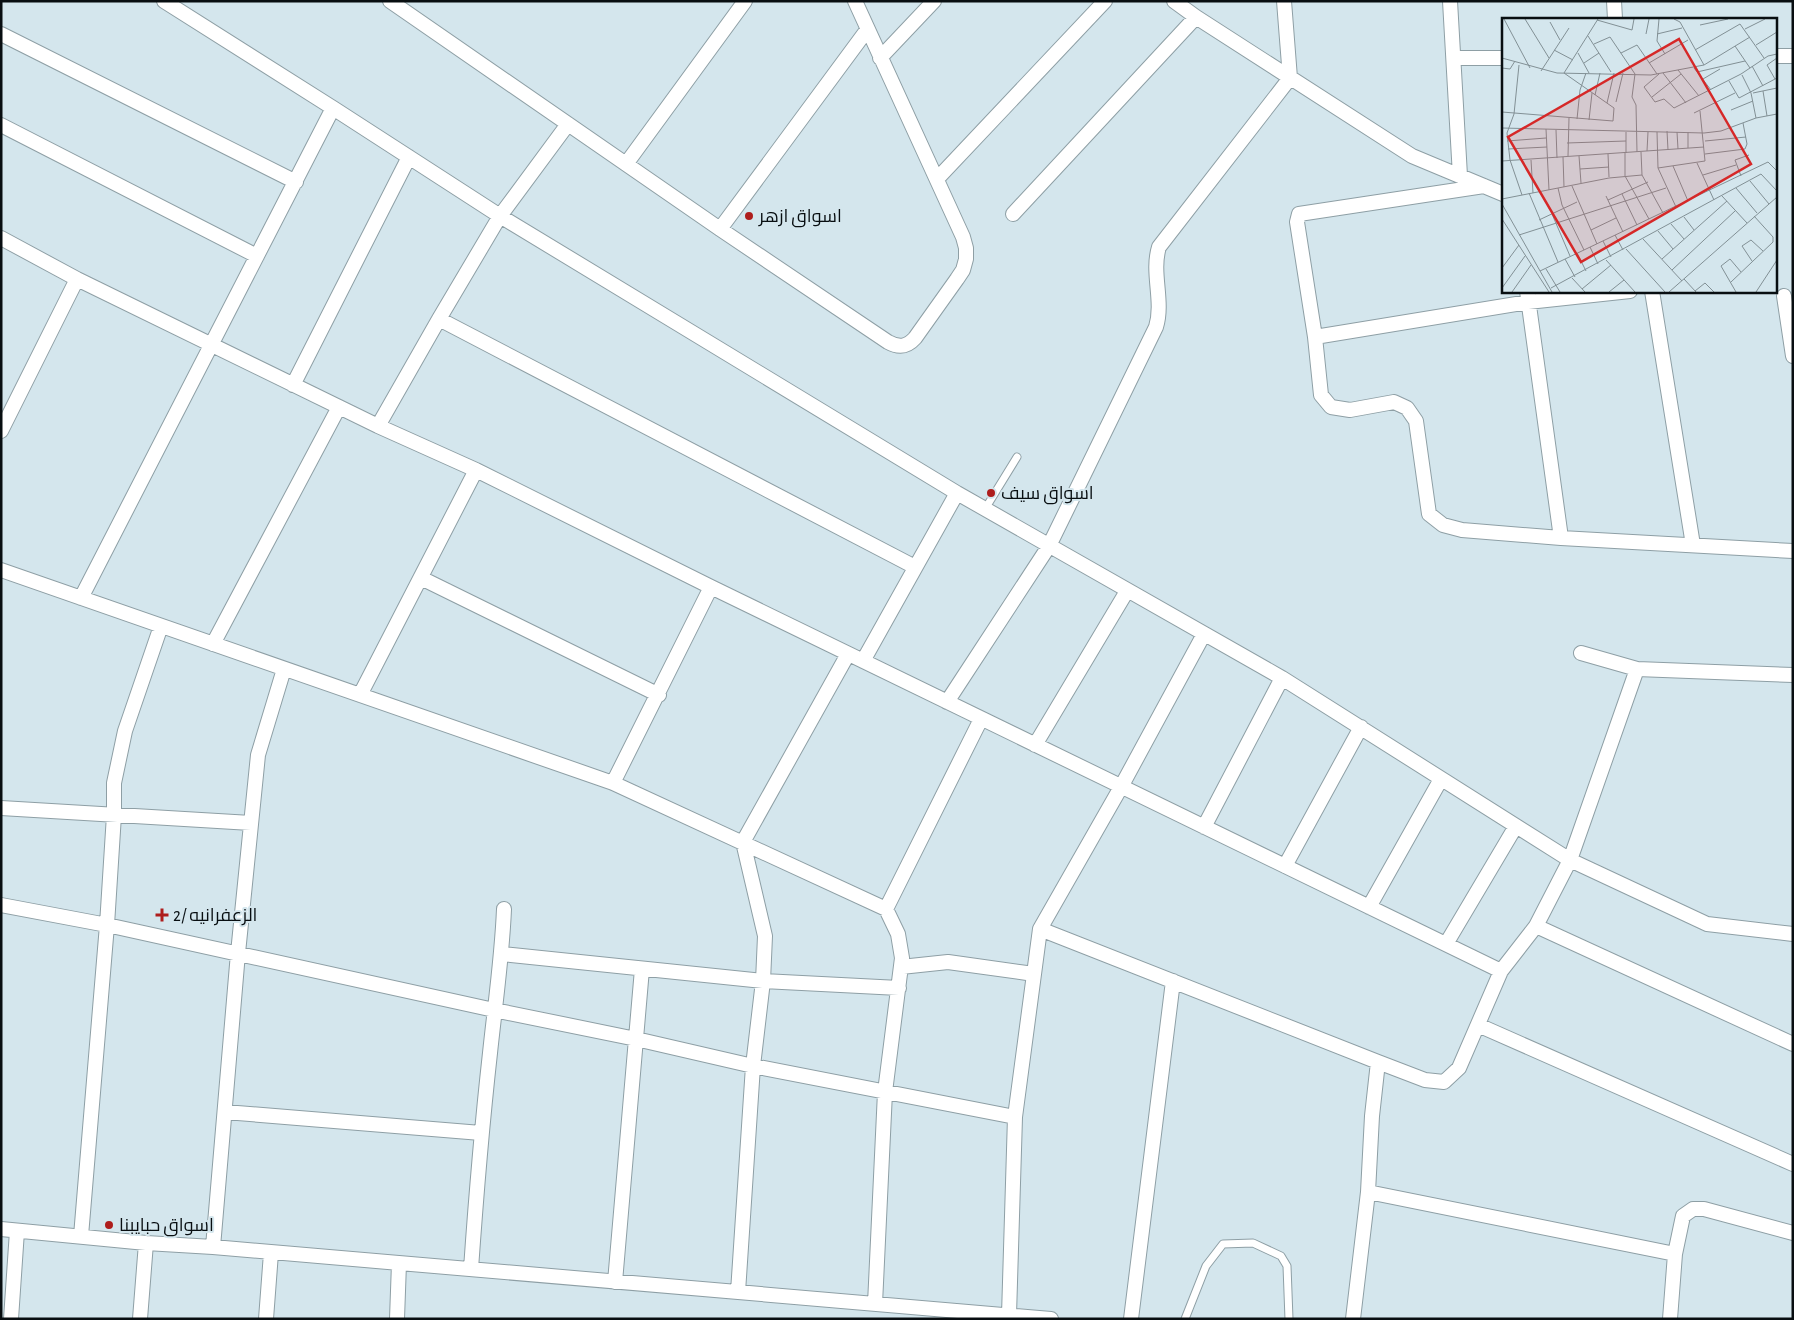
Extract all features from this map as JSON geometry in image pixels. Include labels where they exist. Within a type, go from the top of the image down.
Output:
[{"type":"street","points":[[164,1],[500,216],[957,493],[1282,678],[1570,860],[1707,924],[1793,934]]},
{"type":"street","points":[[390,1],[720,229],[888,342],[895,346],[903,346],[910,343],[926,323],[963,270],[966,248],[937,179],[855,1]]},
{"type":"street","points":[[626,164],[745,1]]},
{"type":"street","points":[[880,58],[934,1]]},
{"type":"street","points":[[937,179],[1106,1]]},
{"type":"street","points":[[1174,1],[1412,156],[1502,194]]},
{"type":"street","points":[[948,702],[1048,546],[1156,327],[1160,311],[1156,262],[1159,247],[1290,78],[1284,1]]},
{"type":"street","points":[[1450,1],[1460,176]]},
{"type":"street","points":[[1614,1],[1615,18]]},
{"type":"street","points":[[1013,214],[1196,17]]},
{"type":"street","points":[[720,229],[867,30]]},
{"type":"street","points":[[1,34],[296,182]]},
{"type":"street","points":[[1776,56],[1793,56]]},
{"type":"street","points":[[1454,58],[1502,58]]},
{"type":"street","points":[[81,598],[333,108]]},
{"type":"street","points":[[378,426],[500,216],[568,124]]},
{"type":"street","points":[[1,125],[257,256]]},
{"type":"street","points":[[293,384],[409,157]]},
{"type":"street","points":[[1484,186],[1299,214],[1297,222],[1315,337],[1321,395],[1331,407],[1350,410],[1394,402],[1407,408],[1416,421],[1429,514],[1443,525],[1462,530],[1561,538],[1793,551]]},
{"type":"street","points":[[1,238],[77,279],[212,345],[378,426],[476,470],[848,654],[1501,971]]},
{"type":"street","points":[[1,431],[77,279]]},
{"type":"street","points":[[1315,337],[1528,297],[1613,292]]},
{"type":"street","points":[[1652,292],[1693,545]]},
{"type":"street","points":[[1782,295],[1792,351]]},
{"type":"street","points":[[1528,297],[1561,538]]},
{"type":"street","points":[[439,319],[915,566]]},
{"type":"street","points":[[213,644],[339,407]]},
{"type":"street","points":[[360,695],[476,470]]},
{"type":"street","points":[[863,661],[957,493]]},
{"type":"street","points":[[1,570],[613,784],[886,909],[898,934],[902,958],[885,1092],[875,1304]]},
{"type":"street","points":[[421,578],[658,695]]},
{"type":"street","points":[[613,784],[711,587]]},
{"type":"street","points":[[1035,745],[1127,591]]},
{"type":"street","points":[[82,1236],[107,925],[114,815],[114,783],[125,730],[161,626]]},
{"type":"street","points":[[1009,1315],[1015,1117],[1040,929],[1121,787],[1204,634]]},
{"type":"street","points":[[1581,653],[1637,669],[1793,675]]},
{"type":"street","points":[[738,1292],[753,1066],[763,981],[765,936],[743,842],[848,654]]},
{"type":"street","points":[[213,1247],[238,954],[258,754],[284,669]]},
{"type":"street","points":[[1040,929],[1425,1080],[1444,1082],[1459,1068],[1501,971],[1536,926],[1570,860],[1637,669]]},
{"type":"street","points":[[1204,827],[1282,678]]},
{"type":"street","points":[[886,909],[982,719]]},
{"type":"street","points":[[1285,866],[1361,727]]},
{"type":"street","points":[[1368,907],[1441,779]]},
{"type":"street","points":[[1,808],[251,823]]},
{"type":"street","points":[[1446,944],[1516,826]]},
{"type":"street","points":[[1,905],[107,925],[753,1066],[1015,1117]]},
{"type":"street","points":[[471,1269],[481,1133],[502,954],[504,909]]},
{"type":"street","points":[[1536,926],[1793,1044]]},
{"type":"street","points":[[502,954],[763,981],[898,988]]},
{"type":"street","points":[[901,967],[948,962],[1034,974]]},
{"type":"street","points":[[615,1282],[642,969]]},
{"type":"street","points":[[1131,1319],[1174,981]]},
{"type":"street","points":[[1478,1026],[1793,1164]]},
{"type":"street","points":[[1353,1319],[1368,1192],[1372,1116],[1378,1062]]},
{"type":"street","points":[[225,1112],[481,1133]]},
{"type":"street","points":[[1368,1192],[1675,1254]]},
{"type":"street","points":[[1670,1319],[1675,1254],[1682,1216],[1693,1208],[1704,1209],[1793,1232]]},
{"type":"street","points":[[1,1230],[1051,1319]]},
{"type":"street","points":[[11,1319],[17,1231]]},
{"type":"street","points":[[140,1319],[146,1243]]},
{"type":"street","points":[[266,1319],[272,1252]]},
{"type":"street","points":[[397,1319],[399,1263]]},
{"type":"lane","points":[[985,509],[1017,457]]},
{"type":"lane","points":[[1185,1319],[1206,1266],[1224,1244],[1253,1243],[1281,1256],[1287,1266],[1289,1319]]},
{"type":"place","name":"اسواق ازهر","points":[[749,216]]},
{"type":"place","name":"اسواق سيف","points":[[991,493]]},
{"type":"place","name":"الزعفرانيه /2","points":[[162,915]]},
{"type":"place","name":"اسواق حبايبنا","points":[[109,1225]]}]
